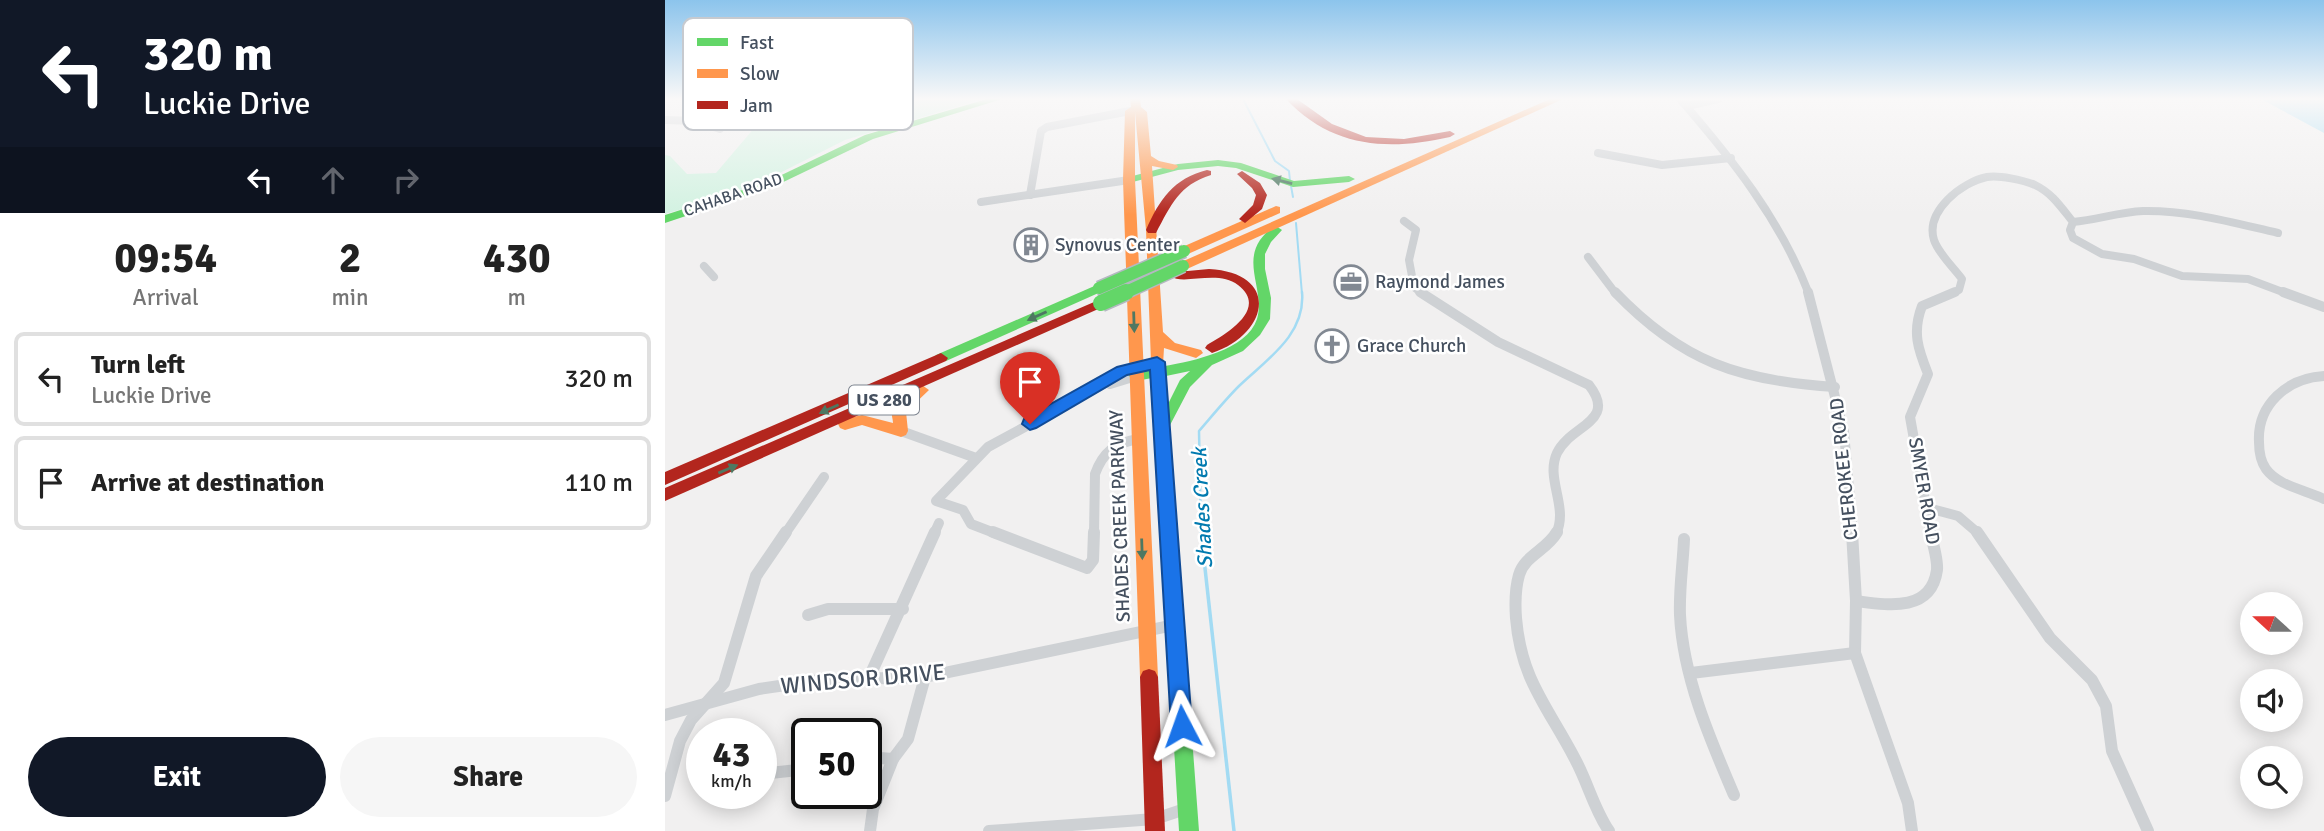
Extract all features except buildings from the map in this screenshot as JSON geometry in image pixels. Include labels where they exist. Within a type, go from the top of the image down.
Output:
[{"type":"main road","name":"CAHABA ROAD","points":[[665,219],[771,184],[865,138]]},
{"type":"main road","name":"SHADES CREEK PARKWAY","points":[[1132,138],[1129,180],[1155,825]]},
{"type":"main road","points":[[1144,138],[1189,831]]},
{"type":"main road","points":[[1349,138],[1400,145],[1433,138]]},
{"type":"main road","name":"US 280","points":[[1184,258],[1211,239],[1441,138]]},
{"type":"main road","name":"US 280","points":[[665,495],[990,353],[1021,345],[1100,300],[1184,258],[1313,207],[1470,138]]},
{"type":"main road","points":[[1145,157],[1156,164],[1180,168]]},
{"type":"main road","points":[[1147,178],[1180,168],[1233,164],[1285,183],[1304,185],[1349,178]]},
{"type":"main road","points":[[1129,180],[1222,172],[1243,174],[1253,179],[1262,190],[1261,204],[1254,212],[1211,239]]},
{"type":"main road","points":[[1151,230],[1160,207],[1173,191],[1185,180],[1201,174]]},
{"type":"main road","points":[[1136,371],[1202,357],[1246,343],[1259,330],[1267,315],[1260,297],[1257,250],[1266,237],[1313,207]]},
{"type":"main road","points":[[1100,300],[1170,278],[1208,272],[1235,276],[1260,297]]},
{"type":"main road","name":"US 280","points":[[665,479],[1100,300]]},
{"type":"main road","points":[[1157,334],[1171,347],[1202,357]]},
{"type":"main road","points":[[1162,428],[1180,387],[1202,357]]},
{"type":"main road","points":[[811,433],[862,420],[901,431],[899,411],[903,404],[960,366]]},
{"type":"street","points":[[1030,195],[1040,138]]},
{"type":"street","name":"CHEROKEE ROAD","points":[[1714,138],[1773,219],[1799,269],[1835,387],[1844,432],[1850,486],[1856,601],[1855,653],[1908,803],[1912,831]]},
{"type":"street","points":[[1598,153],[1662,164],[1731,158]]},
{"type":"street","name":"SMYER ROAD","points":[[1856,601],[1893,606],[1923,600],[1934,587],[1937,569],[1910,417],[1928,374],[1915,340],[1915,322],[1922,306],[1959,290],[1962,279],[1934,241],[1932,225],[1936,211],[1972,181],[1991,176],[2032,184],[2051,194],[2073,222],[2070,230],[2073,239],[2102,254],[2134,259],[2182,276],[2248,279],[2324,307]]},
{"type":"street","points":[[981,202],[1129,180]]},
{"type":"street","points":[[2073,222],[2087,222],[2122,212],[2146,211],[2278,233]]},
{"type":"street","points":[[1404,221],[1416,230],[1409,260],[1414,287],[1434,303],[1510,350],[1589,385],[1598,394],[1600,403],[1597,415],[1559,447],[1552,464],[1562,518],[1555,537],[1520,571],[1515,593],[1518,631],[1529,679],[1576,760],[1609,831]]},
{"type":"street","points":[[1588,257],[1622,299],[1665,335],[1713,364],[1756,379],[1835,387]]},
{"type":"street","points":[[704,266],[714,277]]},
{"type":"street","points":[[1136,371],[1077,397],[988,447],[936,501],[963,510],[971,524],[1087,568],[1093,560],[1095,474],[1099,461],[1105,452],[1125,441],[1138,439]]},
{"type":"street","points":[[2324,376],[2309,375],[2292,383],[2263,411],[2258,431],[2260,454],[2266,468],[2285,483],[2324,499]]},
{"type":"street","points":[[901,431],[976,458]]},
{"type":"street","points":[[665,796],[680,741],[691,720],[724,684],[756,576],[824,477]]},
{"type":"street","points":[[1928,508],[1958,516],[1975,529],[2008,573],[2050,638],[2092,680],[2106,706],[2112,751],[2148,831]]},
{"type":"street","points":[[868,680],[939,523]]},
{"type":"street","points":[[1684,539],[1681,623],[1691,673],[1714,748],[1734,795]]},
{"type":"street","points":[[808,615],[828,609],[902,609]]},
{"type":"street","name":"SHADES CREEK PARKWAY","points":[[1146,632],[1174,625]]},
{"type":"street","name":"WINDSOR DRIVE","points":[[665,715],[759,689],[820,680],[925,677],[1146,632]]},
{"type":"street","points":[[1691,673],[1855,653]]},
{"type":"street","points":[[870,831],[873,809],[893,759],[908,739],[925,677]]},
{"type":"street","points":[[882,757],[893,759]]},
{"type":"street","points":[[989,831],[1155,825],[1188,808]]},
{"type":"green space","points":[[746,138],[852,138],[744,191],[665,214],[665,155],[670,156],[687,174],[716,173]]},
{"type":"waterway","name":"Shades Creek","points":[[1263,138],[1275,161],[1289,171],[1290,181]]},
{"type":"waterway","name":"Shades Creek","points":[[1291,186],[1293,197]]},
{"type":"waterway","name":"Shades Creek","points":[[1296,223],[1302,294]]},
{"type":"waterway","name":"Shades Creek","points":[[1201,534],[1199,431],[1234,391],[1272,356],[1291,334],[1302,307],[1302,294]]},
{"type":"waterway","name":"Shades Creek","points":[[1201,532],[1234,831]]},
{"type":"traffic: fast","points":[[665,219],[771,184],[867,138]]},
{"type":"traffic: fast","points":[[1129,180],[1178,167],[1218,163],[1237,165],[1293,184],[1349,179]]},
{"type":"traffic: fast","points":[[1136,376],[1198,364],[1219,357],[1239,348],[1254,335],[1263,319],[1265,298],[1259,254],[1267,239],[1276,230]]},
{"type":"traffic: fast","points":[[1099,288],[1184,251]]},
{"type":"traffic: fast","points":[[1101,303],[1183,266]]},
{"type":"traffic: fast","points":[[941,358],[1099,288]]},
{"type":"traffic: fast","points":[[1158,362],[1189,831]]},
{"type":"traffic: fast","points":[[1162,428],[1185,384],[1206,363]]},
{"type":"traffic: slow","points":[[1130,138],[1129,180],[1149,677]]},
{"type":"traffic: slow","points":[[1144,138],[1152,230],[1158,362]]},
{"type":"traffic: slow","points":[[1183,266],[1471,138]]},
{"type":"traffic: slow","points":[[1145,157],[1156,164],[1173,167]]},
{"type":"traffic: slow","points":[[1184,251],[1276,210]]},
{"type":"traffic: slow","points":[[1157,334],[1171,347],[1196,353]]},
{"type":"traffic: slow","points":[[845,424],[862,420],[901,431],[899,411],[911,397],[922,390]]},
{"type":"traffic: jam","points":[[1357,138],[1384,143],[1432,138]]},
{"type":"traffic: jam","points":[[1152,230],[1172,194],[1187,181],[1207,173]]},
{"type":"traffic: jam","points":[[1242,174],[1256,185],[1261,195],[1258,206],[1245,219]]},
{"type":"traffic: jam","points":[[1177,276],[1221,273],[1241,280],[1253,297],[1253,311],[1247,323],[1212,348]]},
{"type":"traffic: jam","points":[[665,495],[1101,303]]},
{"type":"traffic: jam","points":[[665,479],[941,358]]},
{"type":"traffic: jam","points":[[1149,677],[1155,831]]},
{"type":"place","name":"Synovus Center","points":[[1031,245]]},
{"type":"place","name":"Raymond James","points":[[1351,282]]},
{"type":"place","name":"Grace Church","points":[[1332,346]]},
{"type":"route","points":[[1030,424],[1123,371],[1157,362],[1182,726]]}]
